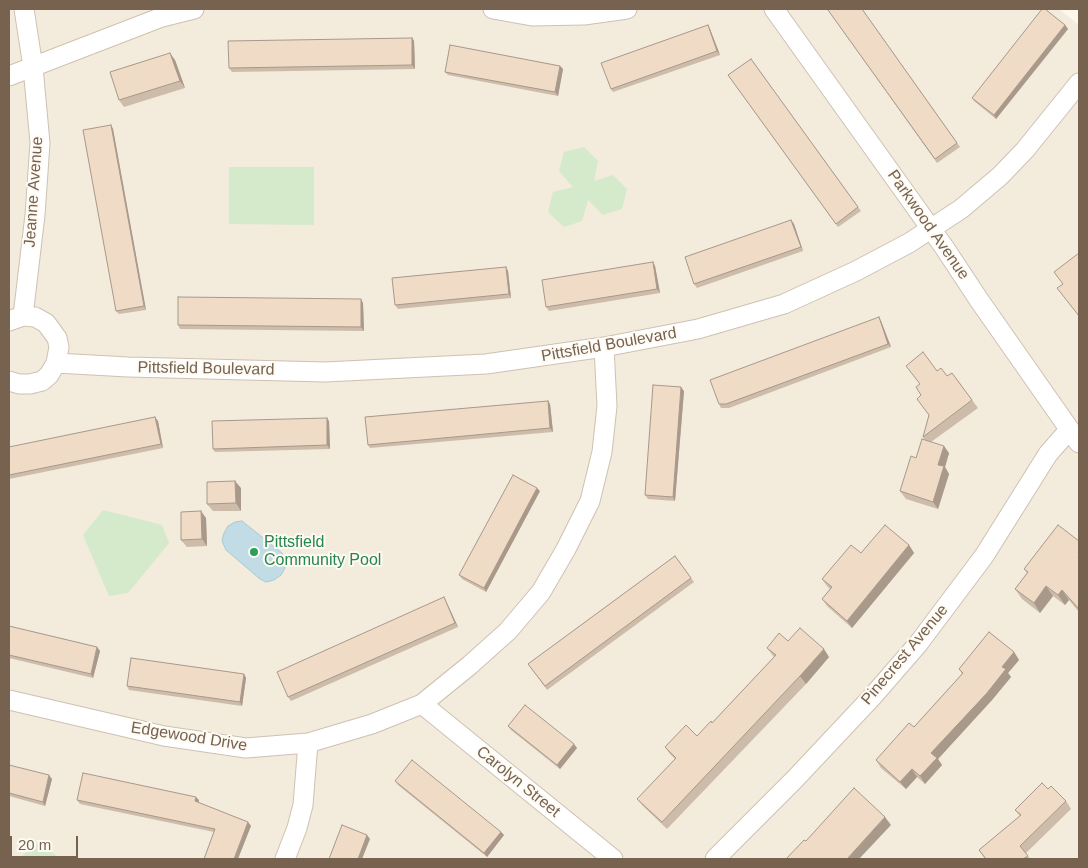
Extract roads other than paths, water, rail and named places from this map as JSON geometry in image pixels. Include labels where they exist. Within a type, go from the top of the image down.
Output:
[{"type":"street","name":"Jeanne Avenue","points":[[16,318],[35,215],[40,143],[33,67],[24,9]]},
{"type":"street","points":[[9,76],[162,17],[194,9]]},
{"type":"street","points":[[493,9],[532,16],[584,15],[627,9]]},
{"type":"street","name":"Parkwood Avenue","points":[[774,9],[931,229],[1074,437]]},
{"type":"street","name":"Pittsfield Boulevard","points":[[56,363],[128,367],[325,372],[486,364],[604,347],[698,329],[784,304],[900,249],[931,229],[960,209],[1000,176],[1025,150],[1079,83]]},
{"type":"street","points":[[9,380],[19,384],[30,384],[42,380],[50,374],[56,363],[59,348],[57,338],[50,328],[35,318],[16,318]]},
{"type":"street","name":"Edgewood Drive","points":[[9,700],[164,736],[246,748],[308,743],[372,724],[422,704],[508,631],[540,592],[566,549],[590,501],[602,452],[607,406],[604,347]]},
{"type":"street","name":"Pinecrest Avenue","points":[[715,859],[866,704],[918,644],[984,556],[1048,454],[1074,437]]},
{"type":"street","name":"Carolyn Street","points":[[422,704],[613,859]]},
{"type":"street","points":[[285,859],[297,828],[303,805],[308,743]]},
{"type":"water","name":"Pittsfield Community Pool","points":[[242,521],[282,553],[285,560],[285,568],[281,575],[274,580],[266,582],[260,579],[226,550],[222,541],[224,533],[228,526]]},
{"type":"place","name":"Pittsfield Community Pool","points":[[254,552]]}]
